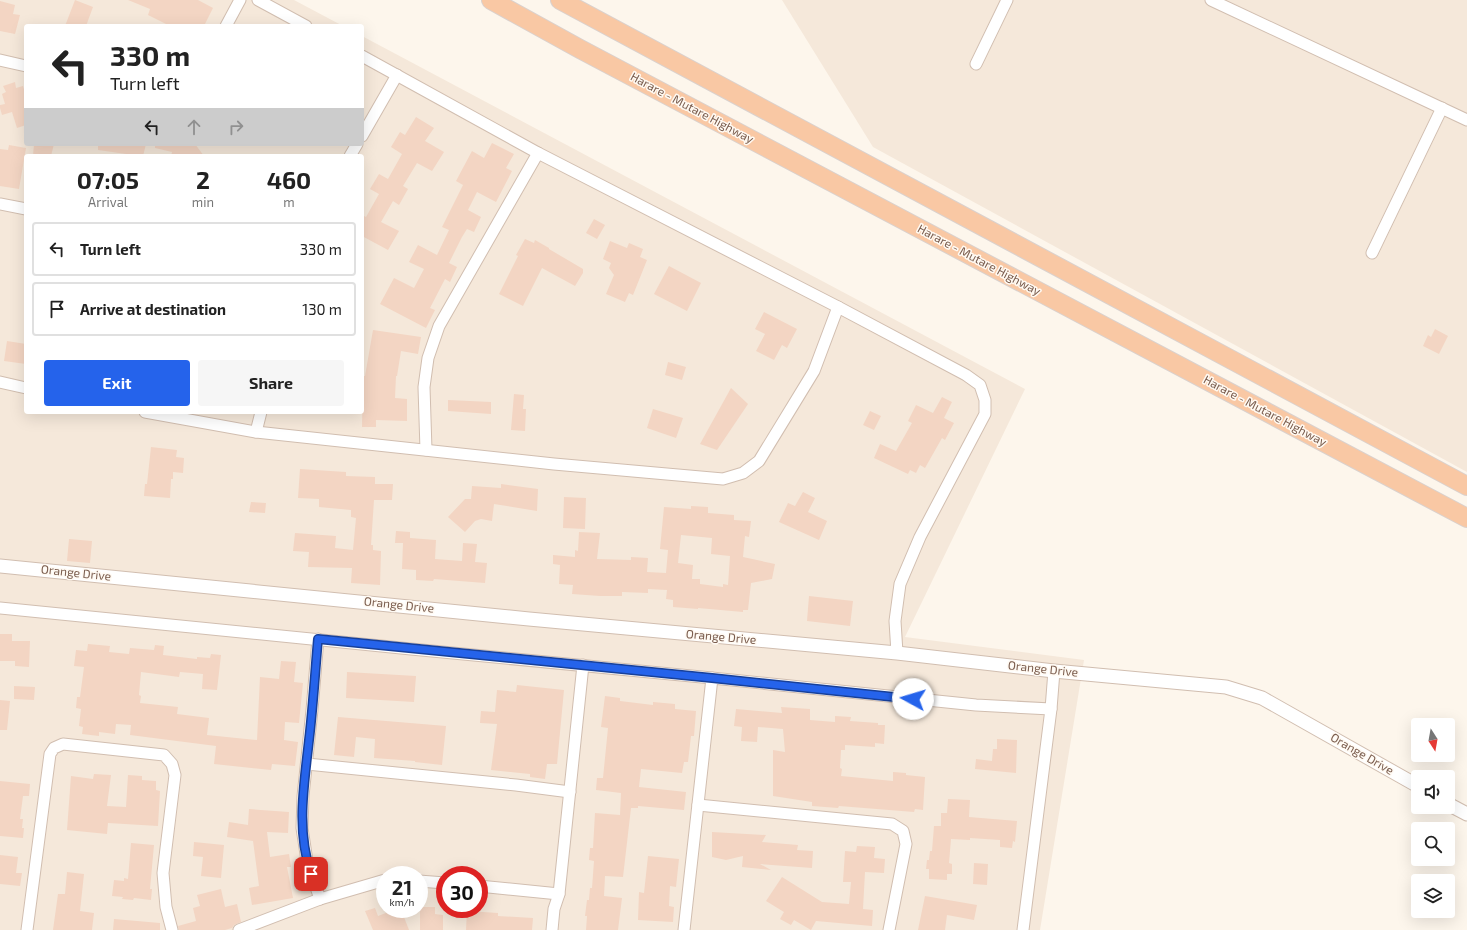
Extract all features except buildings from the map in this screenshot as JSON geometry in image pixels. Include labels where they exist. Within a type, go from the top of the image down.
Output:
[{"type":"highway","name":"Harare - Mutare Highway","points":[[491,0],[601,60],[1467,518]]},
{"type":"highway","points":[[560,0],[1467,486]]},
{"type":"street","points":[[227,24],[240,0]]},
{"type":"street","points":[[258,0],[302,24]]},
{"type":"street","points":[[976,64],[1006,0]]},
{"type":"street","points":[[1210,0],[1467,120]]},
{"type":"street","points":[[364,57],[538,154],[838,307],[966,375],[980,385],[985,400],[985,414],[920,537],[900,584],[895,621],[897,653]]},
{"type":"street","points":[[0,60],[24,66]]},
{"type":"street","points":[[364,133],[397,75]]},
{"type":"street","points":[[1372,253],[1442,108]]},
{"type":"street","points":[[426,450],[424,387],[428,358],[439,326],[538,154]]},
{"type":"street","points":[[0,204],[24,209]]},
{"type":"street","points":[[156,414],[256,432],[554,464],[723,479],[742,473],[759,461],[814,371],[838,307]]},
{"type":"street","points":[[0,382],[24,388]]},
{"type":"street","points":[[256,432],[260,414]]},
{"type":"street","name":"Orange Drive","points":[[0,566],[897,653],[1226,687],[1262,698],[1411,782]]},
{"type":"street","points":[[0,608],[976,705],[1051,709]]},
{"type":"street","points":[[318,639],[303,796],[302,828],[307,861],[320,899]]},
{"type":"street","points":[[552,930],[554,909],[559,894],[583,665]]},
{"type":"street","points":[[1023,930],[1051,709],[1054,670]]},
{"type":"street","points":[[684,930],[712,678]]},
{"type":"street","points":[[27,930],[50,754],[54,748],[63,744],[164,755],[172,764],[175,775],[163,873],[166,907],[172,930]]},
{"type":"street","points":[[306,764],[516,785],[570,792]]},
{"type":"street","points":[[698,805],[892,824],[903,831],[906,844],[889,930]]},
{"type":"street","points":[[1455,808],[1467,814]]},
{"type":"street","points":[[239,930],[320,899],[376,883]]},
{"type":"street","points":[[488,887],[559,894]]},
{"type":"shaded area","points":[[0,0],[294,0],[339,24],[24,24],[24,146],[364,146],[364,37],[1025,389],[905,637],[1084,660],[1040,930],[0,930]]},
{"type":"shaded area","points":[[782,0],[1467,0],[1467,472],[873,147]]},
{"type":"route","points":[[311,874],[307,861],[302,828],[302,817],[318,639],[913,699]]}]
